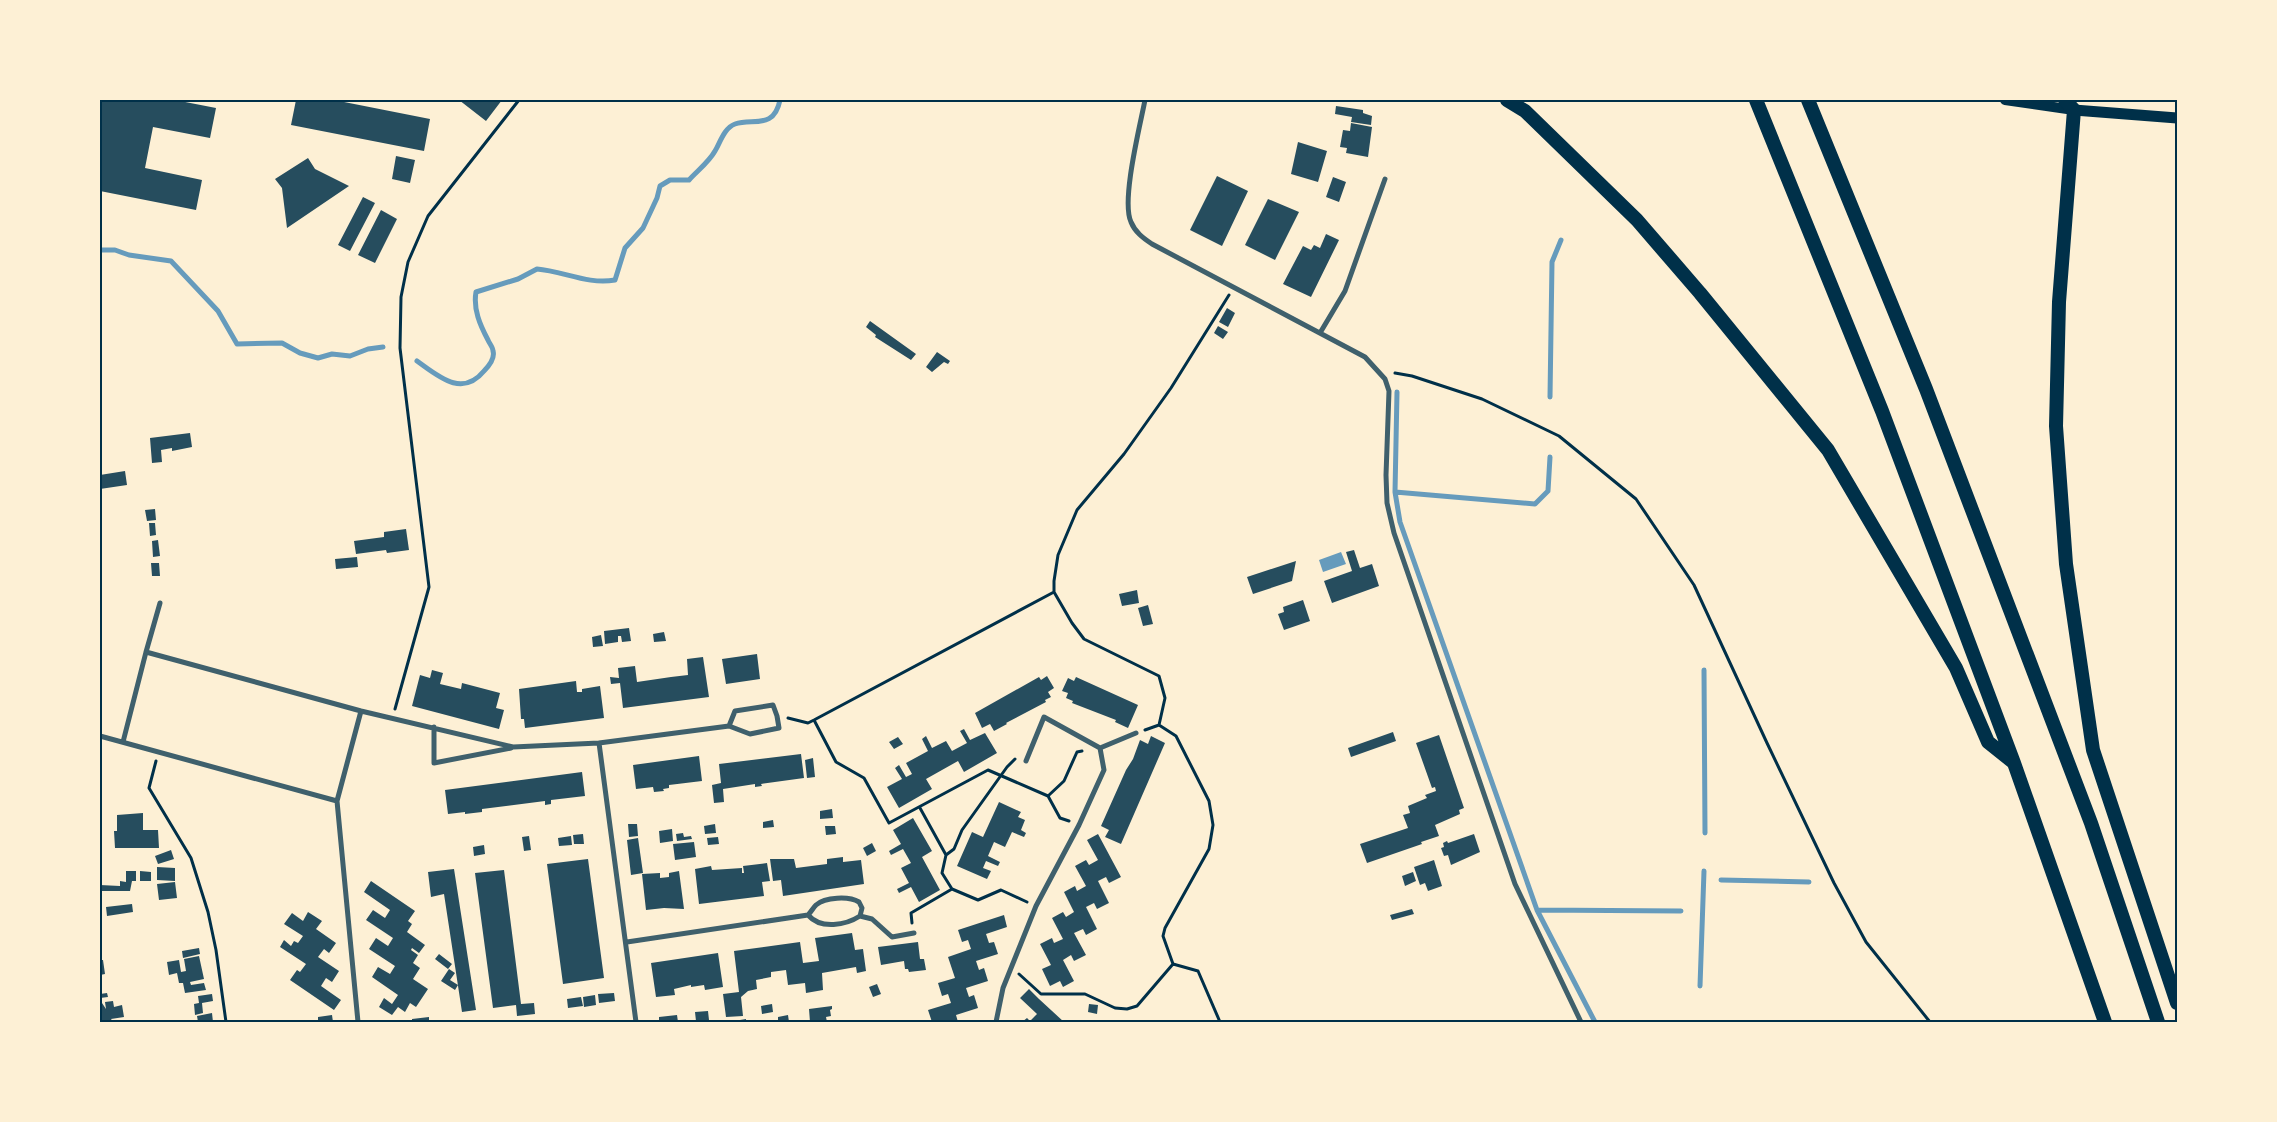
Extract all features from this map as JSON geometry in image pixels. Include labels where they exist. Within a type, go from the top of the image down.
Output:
[{"type":"highway","points":[[1507,100],[1526,105],[1637,220],[1700,293],[1828,450],[1956,668],[1988,742],[2014,762]]},
{"type":"highway","points":[[1756,100],[1882,411],[2014,762],[2105,1022]]},
{"type":"highway","points":[[1808,100],[1926,389],[2080,795],[2158,1022]]},
{"type":"highway","points":[[2070,105],[2059,302],[2056,416],[2066,564],[2093,750],[2177,1003]]},
{"type":"main road","points":[[2006,100],[2070,105],[2177,118]]},
{"type":"street","points":[[1145,100],[1127,203],[1130,221],[1142,237],[1365,357],[1385,379],[1389,392],[1386,475],[1387,503],[1394,533],[1515,884],[1580,1022]]},
{"type":"street","points":[[1320,334],[1345,291],[1385,180]]},
{"type":"street","points":[[123,742],[160,603]]},
{"type":"street","points":[[146,652],[361,711],[393,717],[513,747]]},
{"type":"street","points":[[434,727],[434,763],[513,747],[600,743],[729,726],[750,734],[779,728],[773,705],[735,711],[729,726]]},
{"type":"street","points":[[358,1022],[337,801],[361,711]]},
{"type":"street","points":[[1026,761],[1044,718],[1100,748]]},
{"type":"street","points":[[1100,748],[1136,733]]},
{"type":"street","points":[[100,736],[337,801]]},
{"type":"street","points":[[600,743],[636,1022]]},
{"type":"street","points":[[996,1022],[1003,988],[1036,906],[1079,825],[1104,770],[1100,748]]},
{"type":"street","points":[[627,942],[808,916],[817,904],[825,901],[853,898],[859,902],[862,908],[860,916],[850,922],[829,924],[813,921],[808,916]]},
{"type":"street","points":[[860,916],[872,919],[892,937],[914,933]]},
{"type":"path","points":[[393,717],[429,587],[400,348],[401,297],[408,262],[428,216],[520,100]]},
{"type":"path","points":[[1173,964],[1163,936],[1165,928],[1209,849],[1213,825],[1209,801],[1176,736],[1159,726],[1166,698],[1159,676],[1084,639],[1072,623],[1054,592],[1054,581],[1058,555],[1077,510],[1124,454],[1171,388],[1234,287]]},
{"type":"path","points":[[1377,369],[1412,376],[1482,399],[1559,436],[1636,498],[1694,585],[1834,883],[1866,942],[1930,1022]]},
{"type":"path","points":[[777,716],[808,723],[1054,592]]},
{"type":"path","points":[[814,720],[836,762],[864,778],[889,823],[988,770],[1048,796],[1060,818],[1079,825]]},
{"type":"path","points":[[1048,796],[1064,781],[1077,752],[1100,748]]},
{"type":"path","points":[[159,751],[149,788],[191,858],[208,912],[216,950],[226,1022]]},
{"type":"path","points":[[1026,761],[1017,758],[1000,776],[962,830],[954,849],[946,855],[942,873],[952,889],[978,900],[1001,890],[1036,906]]},
{"type":"path","points":[[920,808],[946,855]]},
{"type":"path","points":[[914,933],[911,913],[952,889]]},
{"type":"path","points":[[1011,968],[1041,994],[1085,994],[1115,1008],[1127,1009],[1137,1006],[1173,964]]},
{"type":"path","points":[[1173,964],[1198,971],[1220,1022]]},
{"type":"water","points":[[1341,552],[1346,564],[1323,572],[1319,560]]},
{"type":"building","points":[[100,100],[175,100],[216,108],[210,138],[153,127],[145,168],[202,180],[196,210],[100,191]]},
{"type":"building","points":[[296,100],[334,100],[430,119],[424,151],[291,125]]},
{"type":"building","points":[[459,100],[502,100],[486,121]]},
{"type":"building","points":[[1336,106],[1363,110],[1363,113],[1372,116],[1371,125],[1351,122],[1352,117],[1335,114]]},
{"type":"building","points":[[1351,123],[1372,127],[1368,157],[1346,153],[1347,148],[1340,147],[1343,130],[1350,131]]},
{"type":"building","points":[[1298,142],[1327,151],[1318,182],[1291,174]]},
{"type":"building","points":[[396,156],[415,160],[410,183],[392,179]]},
{"type":"building","points":[[308,158],[315,169],[349,186],[287,228],[282,188],[275,179]]},
{"type":"building","points":[[1217,176],[1248,191],[1222,246],[1190,230]]},
{"type":"building","points":[[1333,177],[1346,182],[1339,202],[1326,197]]},
{"type":"building","points":[[363,197],[375,203],[350,251],[338,245]]},
{"type":"building","points":[[1268,199],[1299,212],[1275,260],[1245,245]]},
{"type":"building","points":[[381,210],[397,219],[375,263],[358,255]]},
{"type":"building","points":[[1326,234],[1339,240],[1311,297],[1283,284],[1303,246],[1311,250],[1314,245],[1320,248]]},
{"type":"building","points":[[1227,308],[1235,313],[1228,327],[1219,322]]},
{"type":"building","points":[[870,321],[916,354],[911,360],[875,337],[876,335],[866,327]]},
{"type":"building","points":[[1218,326],[1228,332],[1223,339],[1214,333]]},
{"type":"building","points":[[937,352],[950,361],[948,364],[944,362],[932,372],[926,367]]},
{"type":"building","points":[[190,433],[192,447],[172,451],[172,448],[161,450],[162,462],[152,463],[150,438]]},
{"type":"building","points":[[125,471],[127,485],[100,489],[100,475]]},
{"type":"building","points":[[155,509],[156,520],[147,521],[145,510]]},
{"type":"building","points":[[149,523],[155,523],[156,535],[150,536]]},
{"type":"building","points":[[406,529],[409,550],[387,553],[386,550],[356,554],[354,541],[384,537],[384,532]]},
{"type":"building","points":[[158,540],[160,556],[153,557],[152,541]]},
{"type":"building","points":[[1354,550],[1360,568],[1372,564],[1379,586],[1332,603],[1324,581],[1352,571],[1346,552]]},
{"type":"building","points":[[357,557],[358,567],[336,569],[335,559]]},
{"type":"building","points":[[1296,561],[1292,581],[1253,594],[1247,577]]},
{"type":"building","points":[[151,563],[159,563],[160,576],[152,576]]},
{"type":"building","points":[[1137,590],[1139,603],[1122,606],[1119,594]]},
{"type":"building","points":[[1303,600],[1310,621],[1284,630],[1278,614],[1284,612],[1283,607]]},
{"type":"building","points":[[1148,605],[1153,624],[1143,626],[1138,608]]},
{"type":"building","points":[[629,628],[631,641],[622,642],[621,636],[618,636],[618,642],[605,644],[604,631]]},
{"type":"building","points":[[664,632],[666,641],[654,642],[653,634]]},
{"type":"building","points":[[601,635],[603,646],[593,647],[592,637]]},
{"type":"building","points":[[757,654],[760,679],[726,684],[722,659]]},
{"type":"building","points":[[703,657],[709,697],[623,708],[620,683],[611,684],[610,677],[619,678],[618,668],[635,666],[637,682],[688,675],[687,659]]},
{"type":"building","points":[[432,670],[443,673],[440,684],[461,689],[462,683],[500,693],[496,708],[504,710],[499,729],[412,706],[420,675],[430,678]]},
{"type":"building","points":[[1047,676],[1054,688],[1048,692],[1051,697],[1045,700],[1046,702],[994,731],[990,724],[982,728],[975,713],[1039,677],[1041,680]]},
{"type":"building","points":[[1076,677],[1138,705],[1128,728],[1115,722],[1116,720],[1072,703],[1073,701],[1066,698],[1068,693],[1062,691],[1068,678],[1074,681]]},
{"type":"building","points":[[576,681],[577,692],[582,692],[582,689],[600,686],[604,718],[525,728],[524,719],[521,719],[519,689]]},
{"type":"building","points":[[964,729],[970,740],[985,733],[997,753],[964,772],[958,761],[926,779],[932,789],[899,808],[887,787],[902,779],[895,768],[899,765],[906,777],[912,774],[906,763],[928,751],[922,739],[926,736],[932,748],[946,741],[952,751],[967,743],[960,731]]},
{"type":"building","points":[[1393,732],[1396,741],[1351,757],[1348,748]]},
{"type":"building","points":[[1439,735],[1464,808],[1459,810],[1460,814],[1435,825],[1439,836],[1421,842],[1422,844],[1367,863],[1360,844],[1408,828],[1403,815],[1410,813],[1408,806],[1427,798],[1425,795],[1436,791],[1435,787],[1432,788],[1416,743]]},
{"type":"building","points":[[1151,736],[1165,743],[1121,844],[1105,837],[1109,830],[1101,826],[1140,740],[1148,744]]},
{"type":"building","points":[[898,737],[903,744],[894,749],[889,742]]},
{"type":"building","points":[[801,754],[804,778],[761,784],[762,786],[755,787],[755,784],[723,789],[724,802],[714,803],[712,785],[721,783],[719,764]]},
{"type":"building","points":[[699,756],[702,781],[669,785],[669,788],[663,789],[664,791],[654,792],[653,787],[636,789],[633,765]]},
{"type":"building","points":[[813,758],[815,777],[807,778],[805,760]]},
{"type":"building","points":[[582,772],[585,796],[551,800],[551,804],[545,805],[545,801],[482,809],[482,812],[448,814],[445,790]]},
{"type":"building","points":[[999,802],[1021,812],[1018,817],[1025,820],[1021,830],[1026,833],[1024,837],[1012,832],[1005,847],[994,842],[988,856],[1000,862],[998,866],[986,861],[983,868],[991,871],[987,879],[957,866],[972,832],[983,837]]},
{"type":"building","points":[[832,809],[833,818],[820,819],[820,811]]},
{"type":"building","points":[[143,813],[143,830],[158,830],[159,848],[115,848],[114,831],[117,831],[117,815]]},
{"type":"building","points":[[913,818],[932,851],[922,857],[940,890],[919,902],[911,887],[899,893],[897,889],[909,883],[901,868],[911,863],[903,849],[891,855],[889,851],[901,844],[893,830]]},
{"type":"building","points":[[773,820],[774,827],[763,828],[763,822]]},
{"type":"building","points":[[628,824],[637,824],[638,836],[629,837]]},
{"type":"building","points":[[715,824],[716,833],[705,834],[704,826]]},
{"type":"building","points":[[825,826],[835,826],[836,834],[826,835]]},
{"type":"building","points":[[672,829],[673,841],[660,843],[659,831]]},
{"type":"building","points":[[683,833],[684,837],[691,836],[692,839],[677,841],[676,834]]},
{"type":"building","points":[[583,834],[584,844],[574,844],[573,835]]},
{"type":"building","points":[[1098,834],[1121,877],[1109,883],[1106,877],[1098,881],[1109,903],[1097,909],[1094,903],[1086,907],[1097,929],[1086,935],[1083,929],[1074,933],[1086,955],[1074,961],[1071,955],[1063,960],[1074,981],[1063,987],[1060,981],[1050,986],[1042,969],[1051,965],[1040,944],[1052,938],[1054,943],[1063,939],[1052,918],[1063,912],[1066,917],[1074,912],[1064,892],[1075,886],[1077,891],[1086,886],[1075,866],[1086,860],[1089,865],[1098,860],[1087,840]]},
{"type":"building","points":[[1474,834],[1480,852],[1451,865],[1448,855],[1444,856],[1441,848],[1444,847],[1443,843]]},
{"type":"building","points":[[529,836],[531,850],[524,851],[522,837]]},
{"type":"building","points":[[571,836],[572,845],[559,846],[558,838]]},
{"type":"building","points":[[718,837],[719,844],[708,845],[707,838]]},
{"type":"building","points":[[638,838],[643,873],[631,875],[627,840]]},
{"type":"building","points":[[694,842],[696,857],[675,860],[673,844]]},
{"type":"building","points":[[872,843],[876,851],[867,856],[863,848]]},
{"type":"building","points":[[484,845],[485,854],[474,856],[473,847]]},
{"type":"building","points":[[171,850],[174,859],[158,864],[155,856]]},
{"type":"building","points":[[843,857],[843,862],[861,860],[864,884],[783,896],[781,880],[773,881],[770,859],[794,859],[796,868],[827,864],[827,859]]},
{"type":"building","points":[[588,859],[604,978],[563,984],[547,864]]},
{"type":"building","points":[[1434,860],[1442,886],[1428,891],[1425,883],[1420,885],[1414,867]]},
{"type":"building","points":[[767,863],[770,881],[762,882],[764,896],[699,904],[695,869],[711,866],[712,870],[742,868],[742,873],[744,873],[743,866]]},
{"type":"building","points":[[157,867],[175,868],[175,881],[157,880]]},
{"type":"building","points":[[454,869],[476,1010],[462,1012],[444,894],[431,897],[428,872]]},
{"type":"building","points":[[504,870],[521,1004],[534,1003],[535,1014],[517,1016],[516,1005],[493,1008],[475,873]]},
{"type":"building","points":[[126,871],[136,871],[136,881],[132,881],[130,891],[100,891],[100,885],[120,886],[120,881],[126,882]]},
{"type":"building","points":[[140,871],[151,872],[151,881],[140,881]]},
{"type":"building","points":[[679,871],[684,909],[664,908],[646,910],[642,874],[660,873],[660,878],[669,877],[669,873]]},
{"type":"building","points":[[1413,872],[1416,881],[1405,886],[1402,876]]},
{"type":"building","points":[[371,881],[415,911],[408,921],[412,924],[407,932],[425,945],[419,953],[412,948],[411,950],[418,955],[413,963],[420,968],[413,979],[428,989],[416,1007],[410,1003],[405,1012],[398,1007],[392,1015],[379,1007],[384,998],[392,1004],[398,995],[372,977],[378,967],[390,974],[395,966],[369,949],[376,938],[388,946],[393,938],[366,920],[373,910],[385,918],[390,910],[364,892]]},
{"type":"building","points":[[175,882],[177,898],[159,900],[157,884]]},
{"type":"building","points":[[132,904],[133,912],[107,916],[106,907]]},
{"type":"building","points":[[1412,909],[1414,914],[1392,920],[1390,915]]},
{"type":"building","points":[[308,912],[322,921],[316,929],[336,943],[329,953],[324,949],[318,957],[339,971],[332,982],[326,978],[321,986],[341,1000],[334,1010],[290,980],[297,970],[300,972],[306,964],[280,947],[284,940],[291,946],[294,941],[298,943],[303,936],[284,924],[292,913],[303,921]]},
{"type":"building","points":[[1004,915],[1007,927],[986,934],[989,943],[994,942],[998,954],[976,961],[979,970],[984,968],[988,981],[966,988],[969,997],[974,995],[978,1008],[956,1015],[958,1022],[932,1022],[928,1010],[951,1003],[948,994],[942,996],[938,983],[955,978],[948,957],[971,949],[968,940],[962,942],[958,930]]},
{"type":"building","points":[[852,933],[855,950],[863,949],[866,971],[857,973],[856,967],[822,973],[823,990],[806,993],[805,983],[788,985],[786,970],[771,972],[771,977],[756,980],[757,989],[748,991],[741,997],[743,1016],[726,1017],[723,994],[739,992],[734,951],[800,942],[803,963],[819,961],[815,938]]},
{"type":"building","points":[[918,942],[920,959],[924,959],[926,970],[909,972],[908,969],[905,969],[904,961],[881,965],[878,947]]},
{"type":"building","points":[[199,948],[200,954],[183,958],[182,951]]},
{"type":"building","points":[[718,953],[723,987],[705,990],[704,985],[691,987],[691,985],[674,989],[675,995],[656,997],[651,963]]},
{"type":"building","points":[[439,954],[452,964],[448,969],[435,959]]},
{"type":"building","points":[[199,956],[204,979],[190,982],[191,985],[204,983],[206,990],[185,993],[183,983],[179,983],[177,973],[169,975],[167,962],[179,960],[181,972],[186,971],[184,959]]},
{"type":"building","points":[[100,960],[103,960],[105,974],[100,975]]},
{"type":"building","points":[[449,969],[455,973],[450,980],[458,985],[455,990],[441,981]]},
{"type":"building","points":[[877,984],[881,994],[873,997],[869,987]]},
{"type":"building","points":[[1029,989],[1064,1022],[1022,1022],[1027,1018],[1030,1021],[1037,1014],[1020,998]]},
{"type":"building","points":[[107,993],[108,997],[100,998],[100,994]]},
{"type":"building","points":[[614,993],[615,1001],[599,1003],[598,994]]},
{"type":"building","points":[[212,994],[213,1001],[202,1003],[203,1013],[195,1015],[194,1004],[199,1003],[198,996]]},
{"type":"building","points":[[595,995],[596,1005],[584,1007],[583,997]]},
{"type":"building","points":[[581,997],[583,1006],[568,1008],[567,999]]},
{"type":"building","points":[[113,1001],[114,1007],[122,1005],[124,1017],[111,1019],[113,1022],[100,1022],[100,1004],[102,1003],[106,1009],[105,1002]]},
{"type":"building","points":[[772,1004],[773,1012],[762,1014],[761,1006]]},
{"type":"building","points":[[1089,1004],[1098,1005],[1097,1014],[1088,1012]]},
{"type":"building","points":[[832,1006],[830,1010],[831,1016],[826,1017],[827,1022],[810,1022],[809,1009]]},
{"type":"building","points":[[708,1011],[709,1020],[696,1021],[695,1012]]},
{"type":"building","points":[[212,1013],[213,1022],[198,1022],[197,1016]]},
{"type":"building","points":[[332,1015],[333,1022],[318,1022],[318,1017]]},
{"type":"building","points":[[677,1015],[678,1022],[659,1022],[659,1017]]},
{"type":"building","points":[[788,1015],[789,1022],[778,1022],[778,1017]]},
{"type":"building","points":[[429,1017],[429,1022],[412,1022],[412,1019]]},
{"type":"building","points":[[746,1019],[746,1022],[734,1022],[734,1021]]},
{"type":"waterway","points":[[417,361],[442,378],[459,384],[476,379],[486,369],[491,362],[493,354],[478,317],[475,305],[476,292],[518,279],[537,269],[595,281],[615,280],[625,248],[643,228],[657,198],[660,186],[670,180],[689,180],[706,163],[731,126],[742,122],[768,119],[773,116],[780,100]]},
{"type":"waterway","points":[[1550,397],[1552,262],[1561,240]]},
{"type":"waterway","points":[[100,250],[115,250],[129,255],[171,261],[218,311],[237,344],[282,343],[300,353],[318,358],[332,354],[350,356],[368,349],[383,347]]},
{"type":"waterway","points":[[1397,392],[1395,492],[1400,522],[1537,910],[1595,1022]]},
{"type":"waterway","points":[[1395,492],[1535,504],[1548,491],[1550,457]]},
{"type":"waterway","points":[[1704,670],[1705,833]]},
{"type":"waterway","points":[[1700,986],[1704,871]]},
{"type":"waterway","points":[[1721,880],[1809,882]]},
{"type":"waterway","points":[[1537,910],[1681,911]]}]
